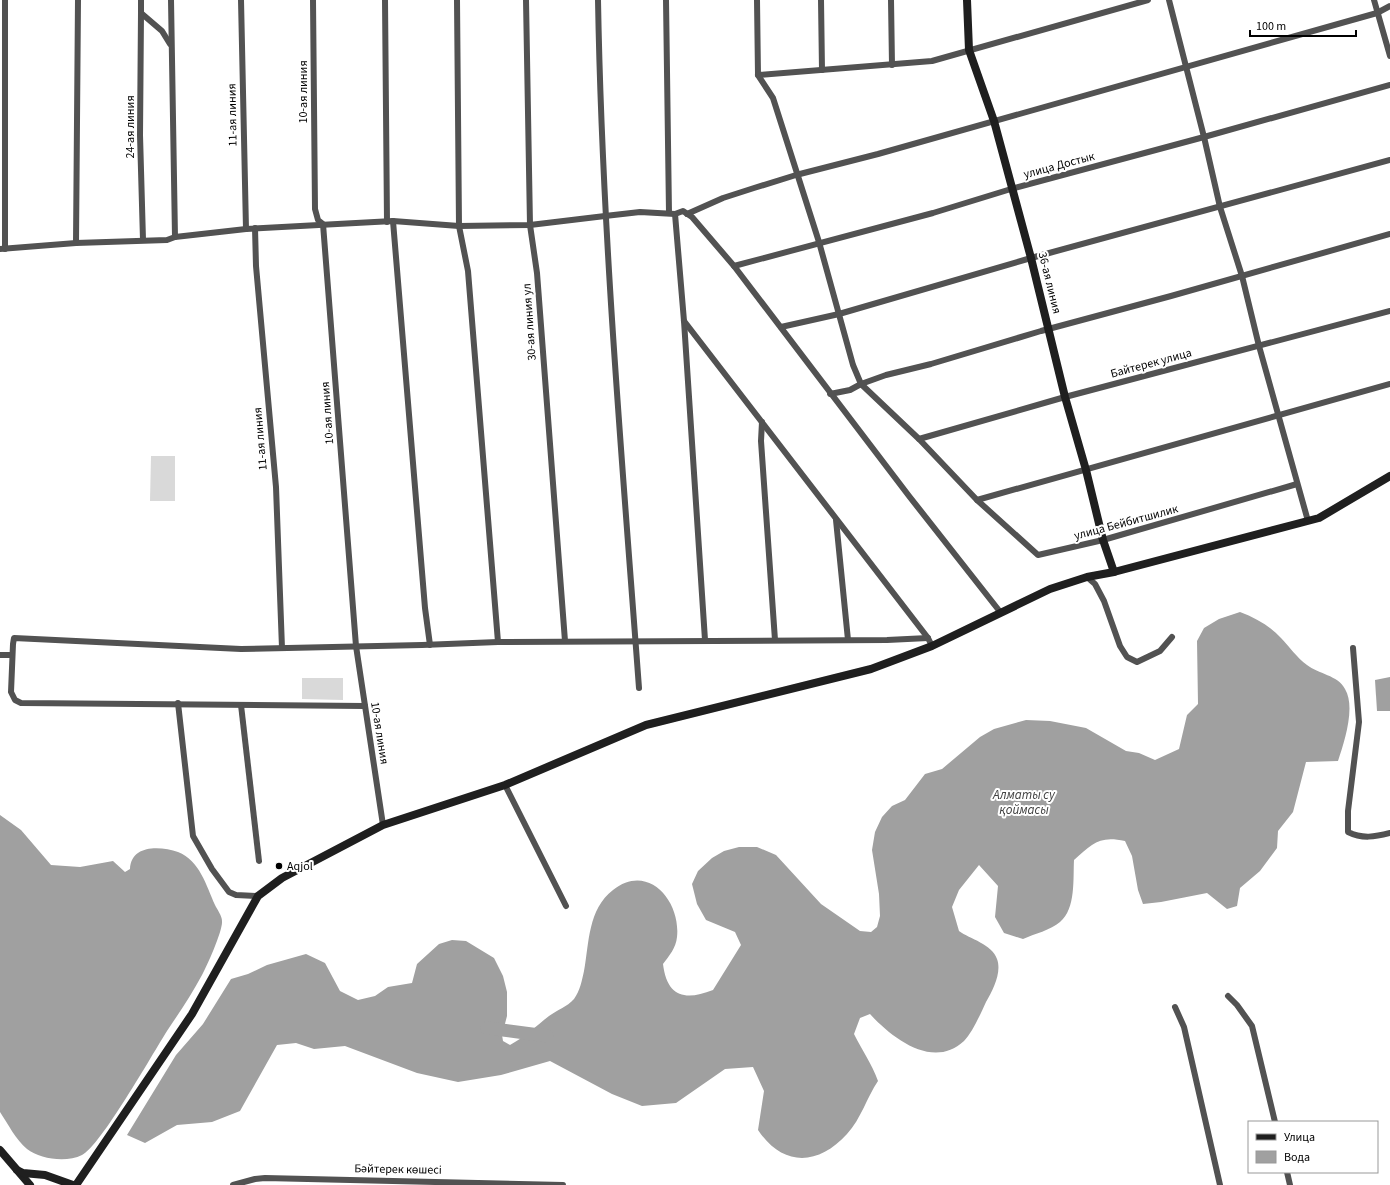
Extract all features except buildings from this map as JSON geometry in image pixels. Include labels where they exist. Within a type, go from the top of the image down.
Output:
[{"type":"street","points":[[6,0],[3,249],[76,243],[167,240],[175,237],[255,228],[323,224],[390,221],[459,226],[530,225],[640,212],[672,214],[683,211],[692,217],[734,266],[830,394],[1001,613]]},
{"type":"street","points":[[76,243],[78,0]]},
{"type":"street","name":"24-ая линия","points":[[141,0],[140,135],[143,240]]},
{"type":"street","points":[[171,0],[175,237]]},
{"type":"street","name":"11-ая линия","points":[[241,0],[246,229]]},
{"type":"street","name":"10-ая линия","points":[[313,0],[315,209],[318,220],[323,224],[356,646],[383,826]]},
{"type":"street","points":[[385,0],[390,221],[424,600],[430,645]]},
{"type":"street","points":[[457,0],[459,226],[468,271],[498,642]]},
{"type":"street","name":"30-ая линия ул","points":[[526,0],[530,225],[537,274],[565,641]]},
{"type":"street","points":[[598,0],[600,121],[605,216],[640,688]]},
{"type":"street","points":[[666,0],[672,214],[684,321],[704,640]]},
{"type":"street","points":[[757,0],[758,75],[773,98],[796,175],[819,242],[853,365],[861,384],[919,439],[977,500],[1390,384]]},
{"type":"street","points":[[821,0],[822,70]]},
{"type":"street","points":[[891,0],[892,65]]},
{"type":"street","name":"36-ая линия","points":[[967,0],[969,50],[994,121],[1011,189],[1032,258],[1065,397],[1114,572]]},
{"type":"street","points":[[758,75],[932,61],[1148,0]]},
{"type":"street","points":[[1169,0],[1187,67],[1220,207],[1242,276],[1259,346],[1308,521]]},
{"type":"street","points":[[1374,0],[1390,56]]},
{"type":"street","points":[[687,214],[723,198],[796,175],[878,154],[1377,13],[1390,6]]},
{"type":"street","points":[[141,13],[162,31],[171,46]]},
{"type":"street","name":"улица Достык","points":[[734,266],[819,242],[933,213],[1011,189],[1204,138],[1390,85]]},
{"type":"street","points":[[781,327],[839,314],[1032,258],[1390,160]]},
{"type":"street","name":"11-ая линия","points":[[255,228],[256,266],[276,487],[282,648]]},
{"type":"street","points":[[830,394],[850,390],[861,384],[886,375],[1390,234]]},
{"type":"street","name":"Байтерек улица","points":[[919,439],[1065,397],[1390,311]]},
{"type":"street","points":[[684,321],[928,638],[932,646]]},
{"type":"street","points":[[762,422],[761,441],[775,640]]},
{"type":"street","points":[[17,1170],[23,1173],[45,1175],[74,1185],[192,1014],[258,896],[282,878],[383,826],[505,785],[646,725],[871,669],[932,646],[1050,589],[1087,576],[1114,572],[1319,518],[1390,476]]},
{"type":"street","name":"улица Бейбитшилик","points":[[977,500],[1038,555],[1104,540],[1297,484]]},
{"type":"street","points":[[836,519],[848,640]]},
{"type":"street","points":[[1087,576],[1095,584],[1104,601],[1120,646],[1127,657],[1137,662],[1160,651],[1172,637]]},
{"type":"street","points":[[365,706],[178,703],[22,703],[15,700],[11,692],[14,638],[241,649],[498,642],[636,642],[928,638]]},
{"type":"street","points":[[1354,648],[1359,722],[1348,811],[1348,832],[1356,836],[1371,837],[1390,833]]},
{"type":"street","points":[[0,655],[12,655]]},
{"type":"street","points":[[178,703],[193,836],[212,869],[229,892],[236,895],[258,896]]},
{"type":"street","points":[[241,705],[260,860]]},
{"type":"street","points":[[505,785],[566,906]]},
{"type":"street","points":[[1228,996],[1237,1005],[1252,1026],[1275,1121]]},
{"type":"street","points":[[1175,1006],[1184,1028],[1220,1185]]},
{"type":"street","points":[[0,1150],[30,1185]]},
{"type":"street","points":[[1287,1173],[1290,1185]]},
{"type":"street","name":"Бәйтерек көшесі","points":[[233,1185],[254,1179],[265,1178],[563,1185]]},
{"type":"shaded area","points":[[151,456],[175,456],[175,501],[150,501]]},
{"type":"shaded area","points":[[302,678],[343,678],[343,700],[302,699]]},
{"type":"water","name":"Алматы су қоймасы","points":[[1240,612],[1267,626],[1277,634],[1307,665],[1342,684],[1348,697],[1349,715],[1348,725],[1338,761],[1306,762],[1293,812],[1278,831],[1277,848],[1260,871],[1240,888],[1237,906],[1227,909],[1207,893],[1143,904],[1138,890],[1132,856],[1125,841],[1116,839],[1102,840],[1091,845],[1074,860],[1073,893],[1069,909],[1065,916],[1060,922],[1052,927],[1023,939],[1004,933],[995,917],[998,886],[979,865],[959,890],[952,907],[959,931],[986,946],[997,959],[998,975],[994,987],[976,1023],[964,1041],[952,1049],[939,1052],[926,1052],[901,1041],[870,1014],[860,1018],[854,1034],[878,1081],[852,1128],[836,1145],[824,1152],[813,1157],[801,1158],[790,1156],[778,1151],[768,1142],[758,1130],[764,1091],[753,1067],[725,1069],[676,1103],[642,1106],[612,1094],[550,1061],[501,1075],[458,1082],[417,1073],[345,1046],[314,1049],[296,1043],[277,1045],[240,1111],[212,1122],[177,1125],[145,1143],[127,1135],[176,1055],[203,1024],[231,979],[248,974],[267,965],[306,954],[325,963],[340,991],[358,1000],[375,996],[388,987],[412,983],[417,964],[439,944],[452,940],[466,941],[494,958],[503,976],[507,992],[507,1016],[502,1035],[503,1041],[510,1045],[574,999],[579,989],[584,971],[594,917],[605,898],[613,890],[626,883],[638,880],[650,883],[660,890],[668,899],[674,911],[677,923],[677,937],[672,952],[663,964],[665,975],[673,990],[679,994],[694,995],[713,990],[741,945],[735,932],[706,920],[697,904],[692,884],[698,871],[712,858],[724,851],[739,847],[757,847],[776,855],[821,904],[860,931],[871,932],[877,927],[880,916],[879,894],[872,850],[875,832],[882,817],[892,806],[905,800],[925,774],[942,769],[980,737],[994,729],[1026,720],[1050,721],[1086,728],[1126,751],[1139,753],[1155,760],[1179,749],[1187,715],[1198,704],[1197,641],[1204,628],[1219,619]]},
{"type":"water","points":[[1390,677],[1390,711],[1377,711],[1375,680]]},
{"type":"water","points":[[0,815],[21,830],[51,865],[80,867],[113,861],[125,872],[130,869],[132,861],[141,851],[156,848],[178,852],[186,856],[197,867],[222,919],[222,926],[214,948],[198,982],[126,1098],[101,1135],[90,1148],[82,1155],[68,1159],[53,1159],[39,1155],[27,1149],[12,1132],[0,1112]]},
{"type":"waterway","points":[[487,1028],[547,1036]]},
{"type":"place","name":"Aqjol","points":[[279,866]]}]
